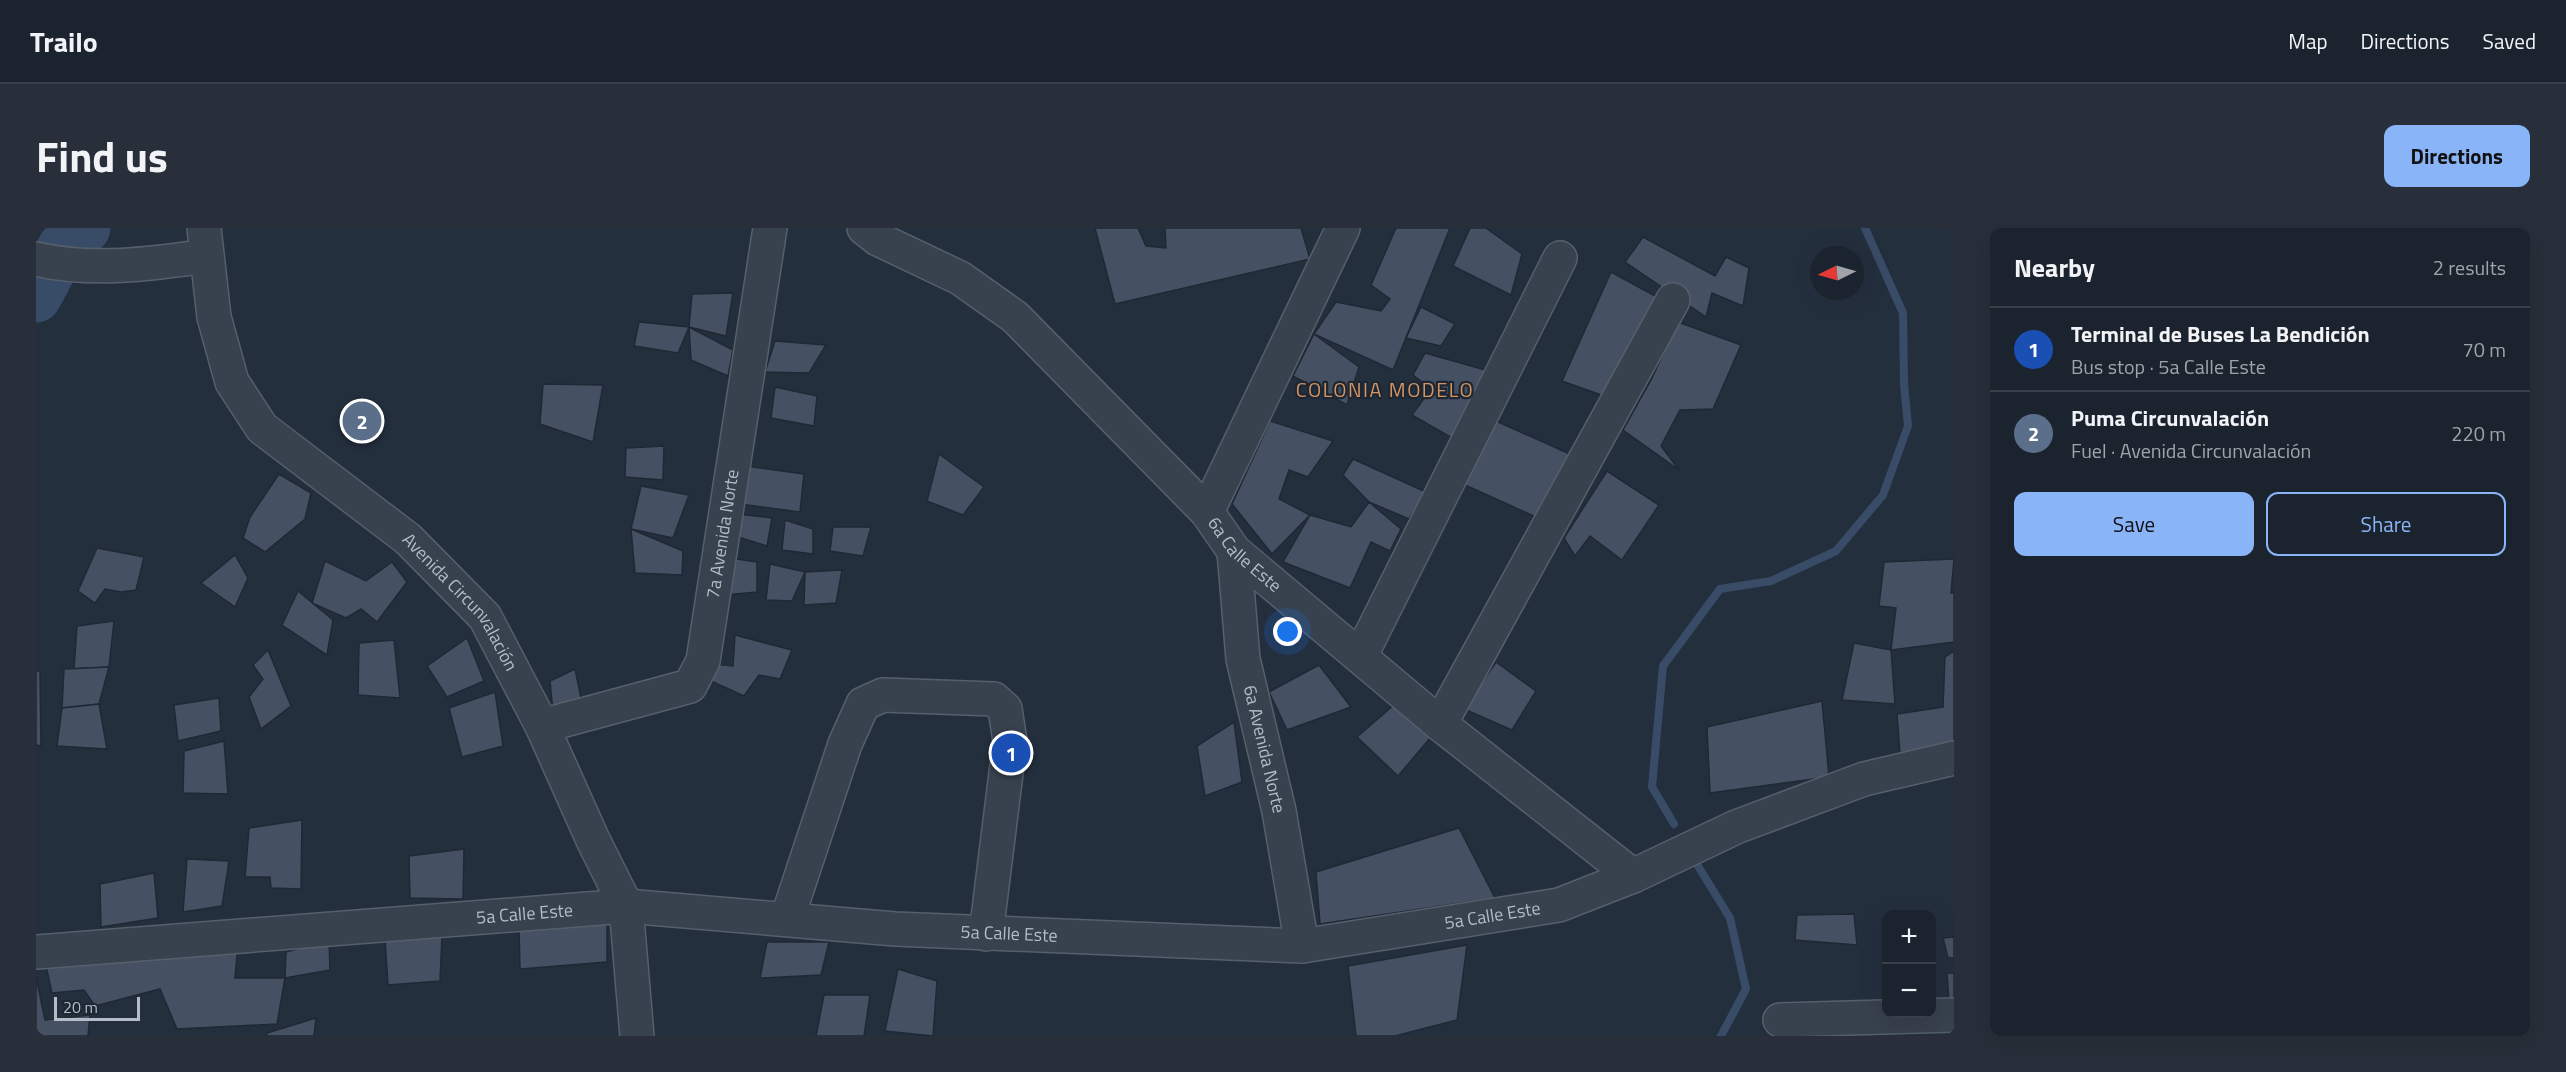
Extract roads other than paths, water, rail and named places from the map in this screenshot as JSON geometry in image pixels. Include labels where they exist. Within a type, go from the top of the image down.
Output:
[{"type":"street","name":"7a Avenida Norte","points":[[542,726],[690,686],[703,662],[770,228]]},
{"type":"street","name":"6a Calle Este","points":[[864,228],[878,240],[960,278],[1015,317],[1207,513],[1234,551],[1361,655],[1440,724],[1633,876]]},
{"type":"street","points":[[1207,513],[1343,228]]},
{"type":"street","name":"Avenida Circunvalación","points":[[206,242],[214,317],[232,382],[262,428],[408,539],[484,617],[542,726],[593,840],[626,906],[637,1036]]},
{"type":"street","points":[[36,259],[89,265],[143,265],[206,242]]},
{"type":"street","points":[[1361,655],[1560,258]]},
{"type":"street","points":[[1440,724],[1673,300]]},
{"type":"street","name":"6a Avenida Norte","points":[[1234,551],[1243,659],[1279,811],[1302,946]]},
{"type":"street","points":[[788,920],[845,744],[863,704],[883,695],[994,699],[1005,709],[1010,741],[986,934]]},
{"type":"street","name":"5a Calle Este","points":[[36,952],[626,906],[986,934],[1302,946],[1559,905],[1633,876],[1736,827],[1854,783],[1954,758]]},
{"type":"street","points":[[1780,1020],[1856,1026],[1954,1015]]},
{"type":"waterway","points":[[36,297],[63,247],[85,228]]},
{"type":"waterway","points":[[1674,824],[1652,787],[1663,666],[1720,589],[1771,581],[1836,551],[1883,495],[1908,426],[1904,384],[1903,313],[1865,228]]},
{"type":"waterway","points":[[1698,866],[1730,918],[1746,989],[1721,1036]]},
{"type":"place","name":"Puma Circunvalación","points":[[362,421]]},
{"type":"place","name":"Terminal de Buses La Bendición","points":[[1011,753]]},
{"type":"district","name":"COLONIA MODELO","points":[[1385,390]]}]
